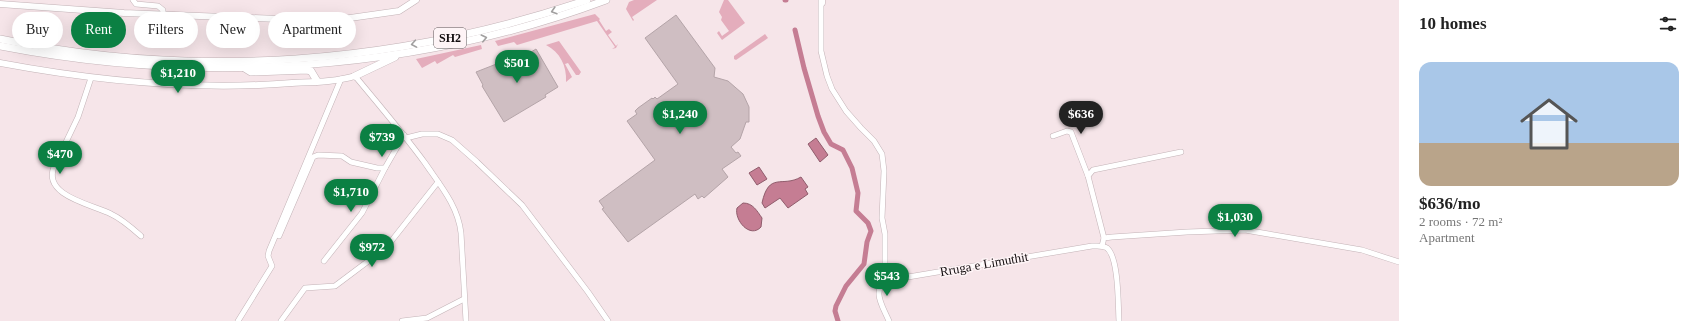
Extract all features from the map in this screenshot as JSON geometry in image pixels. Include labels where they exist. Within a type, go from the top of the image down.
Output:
[{"type":"highway","name":"SH2","points":[[0,39],[69,52],[150,59],[244,61],[312,58],[376,51],[438,40],[529,18],[587,0]]},
{"type":"highway","name":"SH2","points":[[0,46],[29,52],[123,63],[179,66],[243,67],[326,63],[404,53],[461,43],[510,31],[606,0]]},
{"type":"highway","points":[[355,76],[404,53]]},
{"type":"highway","points":[[243,67],[251,72],[307,70],[314,75],[317,81]]},
{"type":"main road","points":[[198,15],[330,21],[399,11],[416,0]]},
{"type":"main road","points":[[0,4],[134,13]]},
{"type":"main road","points":[[0,63],[91,78],[203,86],[263,85],[341,79],[355,76]]},
{"type":"street","points":[[133,0],[136,4],[158,6],[163,10],[163,12]]},
{"type":"street","points":[[822,1],[821,51],[832,89],[846,111],[874,141],[882,154],[884,171],[882,218],[886,240],[885,267],[888,272],[879,286],[878,296],[889,321]]},
{"type":"street","points":[[355,76],[405,136],[450,200],[460,223],[466,321]]},
{"type":"street","points":[[91,78],[78,117],[51,175],[58,188],[66,195],[111,214],[141,236]]},
{"type":"street","points":[[238,321],[272,266],[268,256],[269,251],[341,79]]},
{"type":"street","points":[[1053,136],[1067,131],[1071,132],[1088,176],[1104,238],[1102,246],[1109,251],[1114,260],[1119,321]]},
{"type":"street","points":[[405,136],[438,134],[452,140],[477,162],[522,205],[608,321]]},
{"type":"street","points":[[324,261],[362,214],[385,168],[405,136]]},
{"type":"street","points":[[1088,176],[1093,170],[1181,152]]},
{"type":"street","points":[[279,236],[312,158],[315,155],[342,156],[351,162],[358,164],[385,168]]},
{"type":"street","points":[[281,321],[305,288],[335,286],[383,250],[438,182]]},
{"type":"street","points":[[1104,238],[1187,232],[1245,230],[1362,250],[1399,262]]},
{"type":"street","name":"Rruga e Limuthit","points":[[888,272],[894,276],[908,277],[1092,246],[1102,246]]},
{"type":"street","points":[[402,321],[427,318],[464,299]]},
{"type":"shaded area","points":[[634,0],[657,0],[632,17],[634,20],[633,21],[626,9],[629,2]]},
{"type":"shaded area","points":[[724,0],[728,0],[745,23],[722,40],[717,33],[719,31],[722,36],[729,31],[721,20],[722,17],[719,12]]},
{"type":"shaded area","points":[[595,14],[600,19],[599,20],[606,31],[609,29],[612,32],[608,35],[616,46],[618,44],[616,48],[612,49],[615,47],[597,21],[517,45],[514,42],[498,46],[495,41]]},
{"type":"shaded area","points":[[765,34],[768,38],[736,60],[734,59],[734,56]]},
{"type":"shaded area","points":[[559,41],[581,72],[579,75],[576,75],[568,63],[565,64],[572,77],[566,82],[562,60],[555,51],[546,45]]},
{"type":"shaded area","points":[[481,45],[482,49],[455,57],[453,55],[437,64],[435,61],[422,68],[416,59]]},
{"type":"shaded area","points":[[816,138],[828,155],[820,162],[808,144]]},
{"type":"shaded area","points":[[759,167],[767,179],[757,185],[749,173]]},
{"type":"shaded area","points":[[801,177],[808,187],[805,189],[808,194],[788,208],[780,198],[765,208],[762,203],[768,187],[777,182],[794,180]]},
{"type":"shaded area","points":[[743,203],[752,206],[762,218],[761,227],[757,230],[752,231],[740,222],[737,208]]},
{"type":"building","points":[[676,15],[715,68],[714,77],[728,81],[743,94],[749,107],[749,122],[746,122],[740,139],[731,147],[741,156],[722,169],[728,177],[704,198],[702,196],[698,199],[695,194],[628,242],[602,209],[604,208],[599,201],[655,160],[627,121],[637,114],[635,111],[638,108],[652,98],[653,99],[655,97],[657,99],[678,84],[645,38]]},
{"type":"building","points":[[536,49],[558,87],[545,95],[546,97],[504,122],[482,86],[483,85],[476,72],[522,54],[523,57]]},
{"type":"waterway","points":[[795,30],[804,68],[824,132],[831,144],[843,150],[852,168],[858,193],[856,211],[868,223],[871,231],[867,242],[864,264],[846,286],[836,306],[835,311],[838,321]]}]
